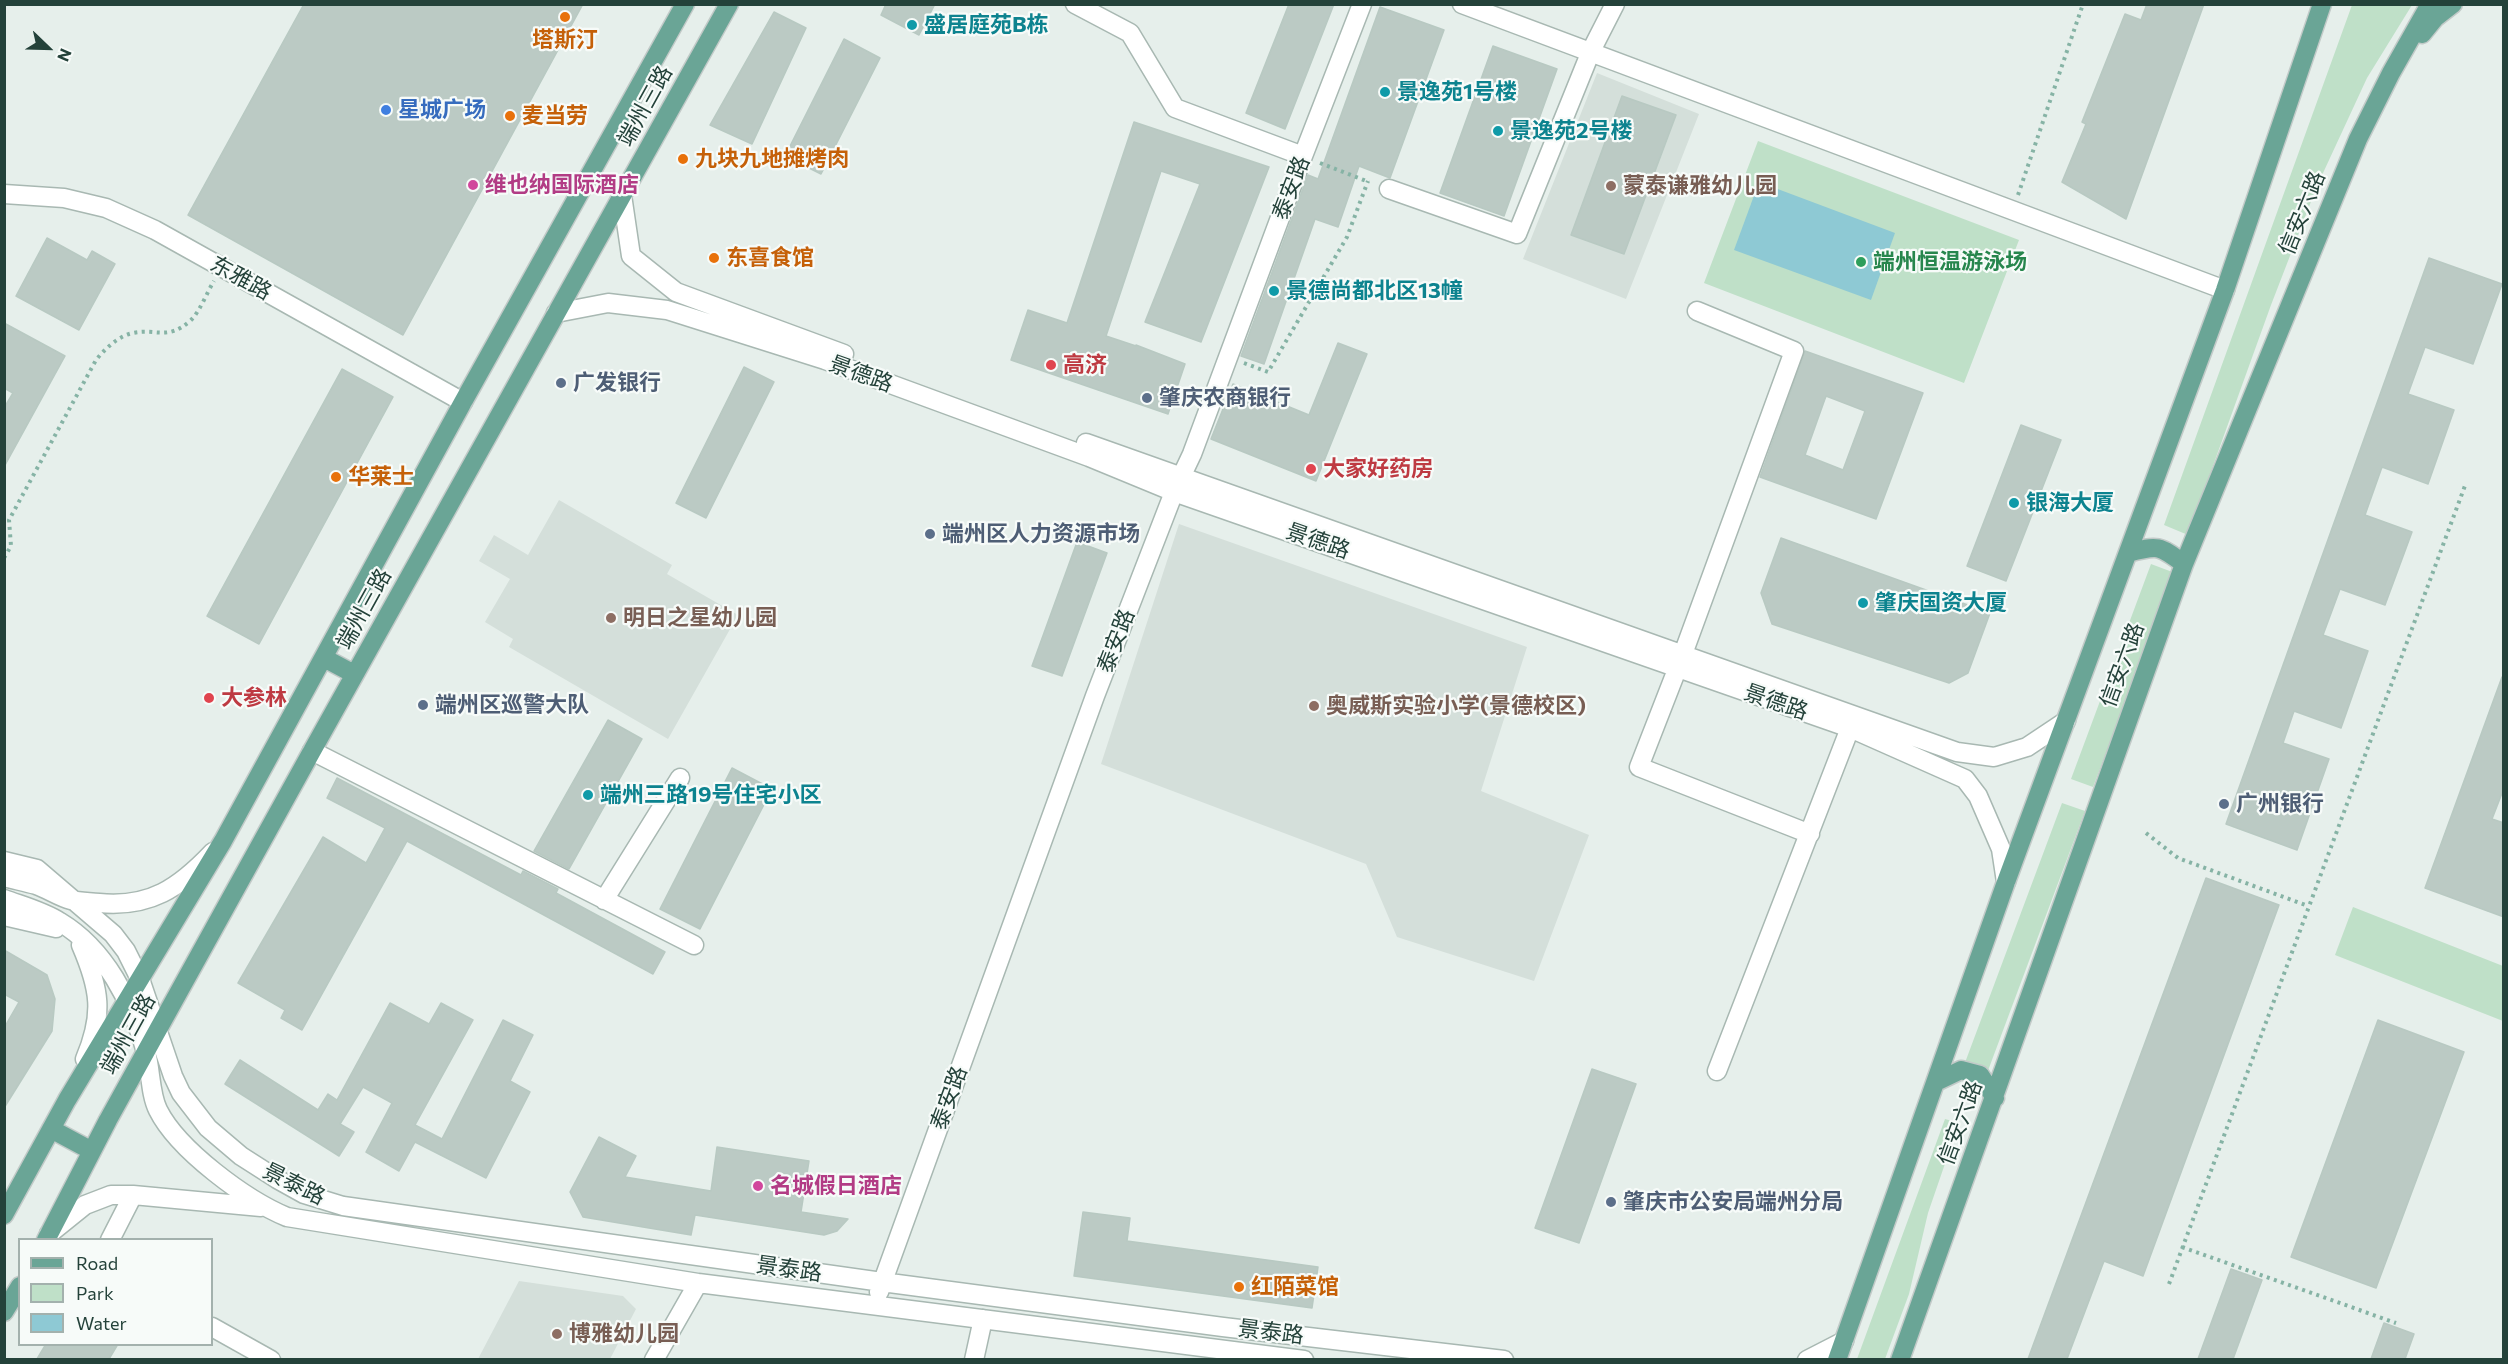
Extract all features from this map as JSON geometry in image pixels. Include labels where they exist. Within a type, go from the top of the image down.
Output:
[{"type":"main road","name":"端州三路","points":[[4,1215],[67,1100],[223,841],[463,402],[685,4]]},
{"type":"main road","name":"端州三路","points":[[48,1237],[92,1151],[354,674],[729,4]]},
{"type":"main road","name":"信安六路","points":[[1837,1359],[2006,882],[2225,290],[2322,4]]},
{"type":"main road","name":"信安六路","points":[[1900,1359],[2184,564],[2358,139],[2391,73],[2430,4]]},
{"type":"main road","points":[[2391,73],[2435,18],[2453,4]]},
{"type":"main road","points":[[2128,553],[2152,546],[2169,553],[2184,564]]},
{"type":"main road","points":[[324,658],[354,674]]},
{"type":"main road","points":[[1936,1082],[1961,1070],[1980,1076],[1995,1098]]},
{"type":"main road","points":[[51,1130],[92,1151]]},
{"type":"main road","points":[[4,1312],[18,1289]]},
{"type":"street","points":[[1075,4],[1130,33],[1175,108],[1302,156]]},
{"type":"street","name":"泰安路","points":[[874,1305],[1095,696],[1228,357],[1302,156],[1362,4]]},
{"type":"street","points":[[1462,4],[2225,290]]},
{"type":"street","points":[[1389,189],[1517,234],[1591,51],[1615,4]]},
{"type":"street","name":"东雅路","points":[[4,194],[64,198],[106,208],[154,230],[463,402]]},
{"type":"street","name":"景德路","points":[[622,195],[631,256],[676,292],[1177,485]]},
{"type":"street","name":"景德路","points":[[556,313],[608,303],[667,310],[825,360],[1089,457],[1177,485],[1681,661],[1957,752],[1994,757],[2027,747],[2066,721]]},
{"type":"street","points":[[1696,311],[1794,351],[1681,661],[1639,767],[1810,834]]},
{"type":"street","name":"景德路","points":[[1681,661],[1850,728],[1965,779],[1978,796],[2001,849],[2006,882]]},
{"type":"street","points":[[1717,1071],[1850,728]]},
{"type":"street","points":[[312,751],[694,945]]},
{"type":"street","points":[[604,900],[680,778]]},
{"type":"street","points":[[4,878],[38,886],[71,900],[111,904],[151,899],[173,888],[198,867],[223,841]]},
{"type":"street","points":[[4,861],[37,869],[71,900]]},
{"type":"street","points":[[4,899],[37,910],[75,932],[93,949],[114,976],[127,1002],[146,1052],[157,1108],[168,1126],[196,1155],[263,1207],[287,1217],[698,1283],[1304,1359]]},
{"type":"street","name":"景泰路","points":[[71,900],[113,934],[126,951],[140,979],[159,1028],[173,1076],[181,1093],[208,1128],[241,1156],[304,1194],[343,1206],[882,1282],[1223,1327],[1504,1359]]},
{"type":"street","points":[[4,916],[75,932]]},
{"type":"street","points":[[67,1100],[95,1036],[99,1008],[94,975],[75,932]]},
{"type":"street","points":[[48,1237],[85,1205],[111,1196],[134,1195],[263,1207]]},
{"type":"street","points":[[111,1238],[134,1195]]},
{"type":"street","points":[[654,1359],[698,1283]]},
{"type":"street","points":[[974,1359],[983,1319]]},
{"type":"street","points":[[213,1327],[271,1359]]},
{"type":"street","points":[[1808,1359],[1844,1341]]},
{"type":"path","points":[[2012,210],[2083,4]]},
{"type":"path","points":[[1302,156],[1389,189]]},
{"type":"path","points":[[1228,357],[1268,372],[1347,237],[1368,181]]},
{"type":"path","points":[[4,558],[11,546],[7,519],[96,360],[106,348],[134,333],[166,334],[191,320],[222,267]]},
{"type":"path","points":[[2169,1284],[2466,483]]},
{"type":"path","points":[[2146,833],[2178,858],[2308,906]]},
{"type":"path","points":[[2182,1246],[2396,1323]]},
{"type":"shaded area","name":"蒙泰谦雅幼儿园","points":[[1597,73],[1699,114],[1626,299],[1523,259]]},
{"type":"shaded area","name":"明日之星幼儿园","points":[[559,500],[672,565],[667,574],[738,615],[668,739],[509,647],[513,639],[485,622],[510,579],[479,561],[494,535],[528,555]]},
{"type":"shaded area","name":"奥威斯实验小学(景德校区)","points":[[1179,524],[1527,647],[1481,791],[1589,835],[1534,981],[1397,937],[1366,864],[1101,764]]},
{"type":"shaded area","name":"博雅幼儿园","points":[[519,1281],[623,1296],[636,1309],[610,1359],[478,1359]]},
{"type":"green space","points":[[2352,5],[2412,5],[2367,78],[2317,186],[2271,305],[2188,535],[2164,525]]},
{"type":"green space","name":"端州恒温游泳场","points":[[1758,141],[2019,240],[1964,383],[1704,283]]},
{"type":"green space","points":[[2151,564],[2175,573],[2093,787],[2071,779]]},
{"type":"green space","points":[[2062,803],[2085,811],[1983,1084],[1960,1076]]},
{"type":"green space","points":[[2353,907],[2503,966],[2503,1021],[2335,955]]},
{"type":"green space","points":[[1945,1119],[1959,1123],[1928,1213],[1909,1294],[1885,1359],[1857,1359]]},
{"type":"water","points":[[1759,182],[1895,233],[1871,300],[1734,250]]},
{"type":"building","name":"星城广场","points":[[304,4],[583,4],[403,335],[188,215]]},
{"type":"building","name":"盛居庭苑B栋","points":[[886,4],[935,4],[919,35],[881,15]]},
{"type":"building","points":[[1289,4],[1334,4],[1285,129],[1246,113]]},
{"type":"building","points":[[2147,4],[2204,4],[2126,219],[2062,182],[2086,124],[2082,122],[2125,14],[2141,20]]},
{"type":"building","name":"景逸苑1号楼","points":[[1380,7],[1444,30],[1390,178],[1359,166],[1338,227],[1315,219],[1264,364],[1241,356],[1308,175],[1318,179]]},
{"type":"building","points":[[774,12],[806,28],[752,144],[710,125]]},
{"type":"building","points":[[844,39],[880,58],[821,174],[785,156]]},
{"type":"building","name":"景逸苑2号楼","points":[[1493,46],[1557,69],[1504,216],[1440,193]]},
{"type":"building","points":[[1622,96],[1676,115],[1624,254],[1571,235]]},
{"type":"building","points":[[1134,122],[1269,167],[1201,342],[1145,322],[1200,184],[1161,171],[1106,336],[1185,364],[1168,414],[1011,360],[1028,310],[1067,323]]},
{"type":"building","points":[[47,238],[87,260],[92,251],[115,264],[79,330],[16,296]]},
{"type":"building","points":[[2429,258],[2502,284],[2473,364],[2425,347],[2408,394],[2454,410],[2428,484],[2382,467],[2365,515],[2412,532],[2385,605],[2340,589],[2323,635],[2368,651],[2341,728],[2294,711],[2283,743],[2329,759],[2297,850],[2226,824]]},
{"type":"building","points":[[4,323],[65,356],[4,467],[4,408],[13,393],[4,388]]},
{"type":"building","points":[[1338,343],[1367,354],[1316,481],[1211,439],[1233,384],[1309,415]]},
{"type":"building","points":[[1805,351],[1923,393],[1876,519],[1760,477]],"holes":[[[1826,396],[1865,411],[1843,470],[1805,455]]]},
{"type":"building","points":[[744,367],[774,382],[706,518],[676,503]]},
{"type":"building","points":[[342,369],[393,397],[259,644],[207,616]]},
{"type":"building","name":"银海大厦","points":[[2021,425],[2061,440],[2006,581],[1967,566]]},
{"type":"building","name":"肇庆国资大厦","points":[[1781,538],[1990,613],[1968,673],[1949,683],[1772,624],[1761,593]]},
{"type":"building","points":[[1077,542],[1107,553],[1062,676],[1032,666]]},
{"type":"building","points":[[2502,677],[2504,678],[2504,788],[2492,819],[2504,823],[2504,917],[2425,888]]},
{"type":"building","name":"端州三路19号住宅小区","points":[[608,720],[642,739],[569,869],[534,851]]},
{"type":"building","points":[[732,768],[772,789],[700,929],[660,909]]},
{"type":"building","points":[[337,778],[521,875],[523,871],[558,889],[556,893],[665,952],[653,974],[407,841],[302,1030],[281,1018],[285,1010],[238,983],[323,837],[366,863],[385,828],[327,798]]},
{"type":"building","points":[[2206,878],[2279,905],[2143,1276],[2104,1261],[2067,1359],[2028,1359]]},
{"type":"building","points":[[4,950],[47,975],[55,999],[52,1031],[4,1108],[4,1028],[19,1002],[4,994]]},
{"type":"building","points":[[390,1003],[429,1024],[441,1003],[473,1020],[415,1125],[442,1139],[503,1020],[533,1035],[510,1081],[530,1092],[486,1178],[415,1142],[399,1171],[366,1152],[392,1103],[363,1087],[340,1124],[354,1132],[339,1156],[225,1084],[240,1060],[318,1110],[328,1094],[337,1100]]},
{"type":"building","points":[[2378,1020],[2464,1052],[2376,1288],[2291,1257]]},
{"type":"building","points":[[1592,1069],[1636,1084],[1579,1243],[1535,1228]]},
{"type":"building","points":[[599,1137],[636,1156],[625,1177],[711,1191],[717,1147],[809,1161],[801,1212],[848,1219],[837,1231],[824,1235],[695,1215],[691,1235],[583,1217],[570,1192]]},
{"type":"building","points":[[1083,1212],[1130,1218],[1127,1241],[1318,1267],[1312,1308],[1074,1276]]},
{"type":"building","points":[[2231,1269],[2262,1280],[2233,1359],[2198,1359]]},
{"type":"building","points":[[2384,1323],[2414,1334],[2405,1359],[2371,1359]]},
{"type":"building","points":[[45,1346],[117,1346],[109,1359],[37,1359]]},
{"type":"place","name":"塔斯汀","points":[[565,17]]},
{"type":"place","name":"盛居庭苑B栋","points":[[912,25]]},
{"type":"place","name":"景逸苑1号楼","points":[[1385,92]]},
{"type":"place","name":"星城广场","points":[[386,110]]},
{"type":"place","name":"麦当劳","points":[[510,116]]},
{"type":"place","name":"景逸苑2号楼","points":[[1498,131]]},
{"type":"place","name":"九块九地摊烤肉","points":[[683,159]]},
{"type":"place","name":"维也纳国际酒店","points":[[473,185]]},
{"type":"place","name":"蒙泰谦雅幼儿园","points":[[1611,186]]},
{"type":"place","name":"东喜食馆","points":[[714,258]]},
{"type":"place","name":"端州恒温游泳场","points":[[1861,262]]},
{"type":"place","name":"景德尚都北区13幢","points":[[1274,291]]},
{"type":"place","name":"高济","points":[[1051,365]]},
{"type":"place","name":"广发银行","points":[[561,383]]},
{"type":"place","name":"肇庆农商银行","points":[[1147,398]]},
{"type":"place","name":"大家好药房","points":[[1311,469]]},
{"type":"place","name":"华莱士","points":[[336,477]]},
{"type":"place","name":"银海大厦","points":[[2014,503]]},
{"type":"place","name":"端州区人力资源市场","points":[[930,534]]},
{"type":"place","name":"肇庆国资大厦","points":[[1863,603]]},
{"type":"place","name":"明日之星幼儿园","points":[[611,618]]},
{"type":"place","name":"大参林","points":[[209,698]]},
{"type":"place","name":"端州区巡警大队","points":[[423,705]]},
{"type":"place","name":"奥威斯实验小学(景德校区)","points":[[1314,706]]},
{"type":"place","name":"端州三路19号住宅小区","points":[[588,795]]},
{"type":"place","name":"广州银行","points":[[2224,804]]},
{"type":"place","name":"名城假日酒店","points":[[758,1186]]},
{"type":"place","name":"肇庆市公安局端州分局","points":[[1611,1202]]},
{"type":"place","name":"红陌菜馆","points":[[1239,1287]]},
{"type":"place","name":"博雅幼儿园","points":[[557,1334]]}]
